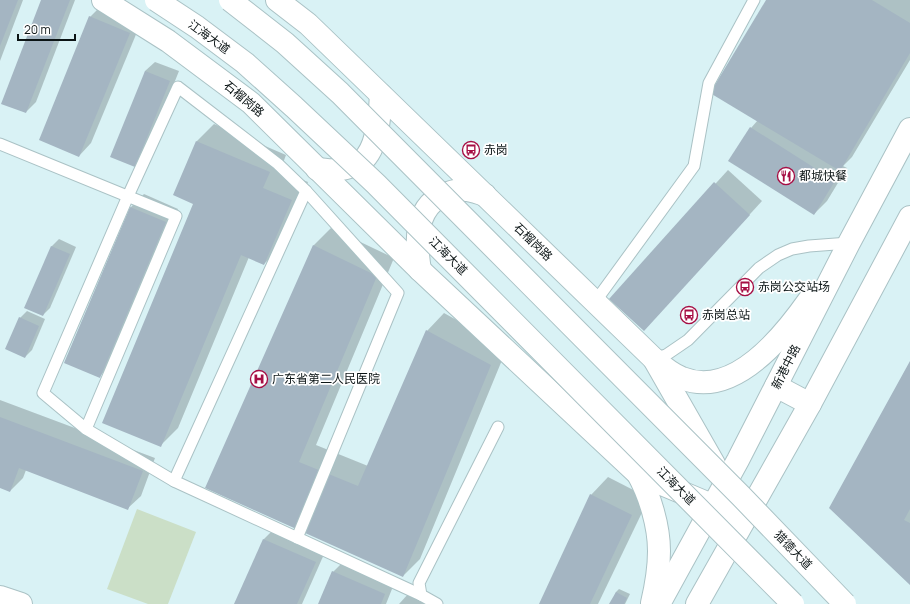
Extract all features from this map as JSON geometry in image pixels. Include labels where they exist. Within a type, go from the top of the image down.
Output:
[{"type":"main road","name":"石榴岗路","points":[[103,0],[168,41],[251,103],[420,270],[638,474]]},
{"type":"main road","name":"江海大道","points":[[156,0],[245,63],[360,169],[793,604]]},
{"type":"main road","points":[[230,0],[285,43],[340,94],[733,489]]},
{"type":"main road","name":"石榴岗路","points":[[289,3],[308,24],[654,359],[733,489],[745,519]]},
{"type":"main road","points":[[317,169],[335,170],[350,167],[362,161],[374,143],[378,125],[381,95]]},
{"type":"main road","name":"新港中路","points":[[659,604],[713,505],[733,489],[776,386],[849,243],[910,129]]},
{"type":"main road","points":[[420,270],[418,256],[419,231],[423,216],[428,207],[438,197],[455,191],[466,190],[485,195]]},
{"type":"main road","points":[[697,604],[810,404],[910,217]]},
{"type":"main road","points":[[654,359],[668,372],[683,379],[715,382],[733,376],[750,365],[774,343],[801,311],[849,243]]},
{"type":"main road","points":[[776,386],[810,404]]},
{"type":"main road","points":[[638,474],[745,519]]},
{"type":"main road","points":[[638,474],[649,500],[658,534],[658,571],[652,604]]},
{"type":"main road","name":"猎德大道","points":[[733,489],[845,604]]},
{"type":"main road","points":[[0,597],[21,604]]},
{"type":"lane","points":[[595,302],[694,166],[709,83],[754,0]]},
{"type":"lane","points":[[297,538],[398,293],[306,191],[278,164],[178,87],[128,196],[43,392],[86,429],[174,481],[297,538],[421,595],[437,604]]},
{"type":"lane","points":[[0,144],[176,216],[86,429]]},
{"type":"lane","points":[[174,481],[306,191]]},
{"type":"lane","points":[[654,359],[666,355],[688,340],[759,268],[778,255],[792,249],[809,246],[826,246],[849,243]]},
{"type":"lane","points":[[421,595],[419,583],[498,427]]},
{"type":"green space","points":[[137,509],[196,532],[168,604],[148,604],[107,589]]},
{"type":"building","points":[[0,0],[18,0],[0,46]]},
{"type":"building","points":[[41,0],[70,0],[26,113],[1,104]]},
{"type":"building","points":[[766,0],[872,0],[910,23],[910,53],[840,171],[710,93]]},
{"type":"building","points":[[89,16],[130,33],[79,157],[39,140]]},
{"type":"building","points":[[145,71],[170,81],[135,167],[110,157]]},
{"type":"building","points":[[750,127],[835,181],[814,215],[728,161]]},
{"type":"building","points":[[196,141],[270,172],[263,188],[292,200],[264,265],[241,255],[161,447],[102,423],[193,204],[173,195]]},
{"type":"building","points":[[714,182],[750,215],[644,331],[609,299]]},
{"type":"building","points":[[130,207],[166,222],[100,378],[64,363]]},
{"type":"building","points":[[313,245],[377,276],[299,462],[358,486],[426,330],[491,365],[403,577],[205,488]]},
{"type":"building","points":[[51,246],[70,254],[43,316],[24,308]]},
{"type":"building","points":[[19,317],[39,326],[25,358],[5,349]]},
{"type":"building","points":[[910,361],[910,509],[904,520],[910,523],[910,585],[829,508]]},
{"type":"building","points":[[0,417],[143,471],[128,510],[19,468],[10,492],[0,488]]},
{"type":"building","points":[[590,494],[632,515],[590,604],[539,604]]},
{"type":"building","points":[[263,539],[316,562],[297,604],[234,604]]},
{"type":"building","points":[[332,571],[385,594],[381,604],[318,604]]},
{"type":"building","points":[[616,592],[627,598],[624,604],[609,604]]},
{"type":"place","name":"赤岗","points":[[471,150]]},
{"type":"place","name":"都城快餐","points":[[786,176]]},
{"type":"place","name":"赤岗公交站场","points":[[745,287]]},
{"type":"place","name":"赤岗总站","points":[[689,315]]},
{"type":"place","name":"广东省第二人民医院","points":[[259,379]]}]
